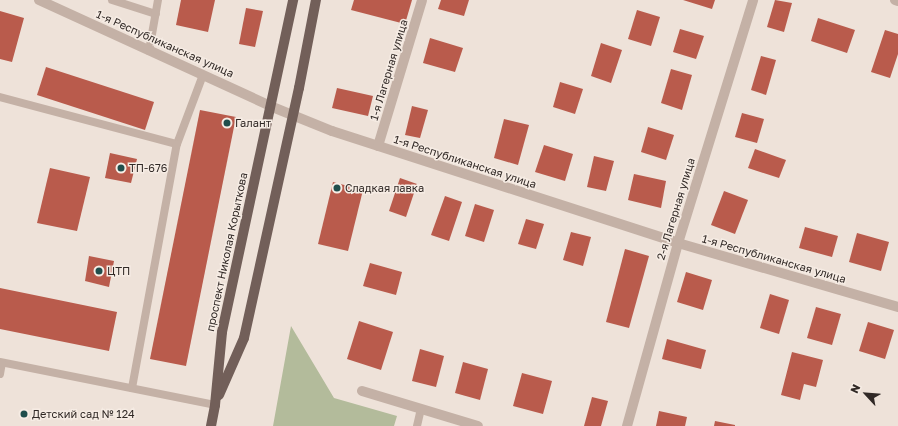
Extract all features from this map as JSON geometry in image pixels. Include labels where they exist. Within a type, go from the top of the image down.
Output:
[{"type":"main road","name":"проспект Николая Корыткова","points":[[211,426],[215,405],[222,332],[293,0]]},
{"type":"main road","name":"проспект Николая Корыткова","points":[[215,405],[244,338],[293,116],[316,0]]},
{"type":"street","name":"1-я Республиканская улица","points":[[39,0],[293,116],[378,146],[678,243],[898,307]]},
{"type":"street","name":"1-я Лагерная улица","points":[[378,146],[422,0]]},
{"type":"street","name":"2-я Лагерная улица","points":[[627,426],[678,243],[753,0]]},
{"type":"street","points":[[362,391],[478,426]]},
{"type":"lane","points":[[112,0],[130,3],[156,14]]},
{"type":"lane","points":[[149,50],[158,0]]},
{"type":"lane","points":[[132,388],[177,144],[203,74]]},
{"type":"lane","points":[[0,98],[177,144]]},
{"type":"lane","points":[[0,374],[1,363],[215,405]]},
{"type":"lane","points":[[417,426],[421,409]]},
{"type":"green space","points":[[291,326],[334,398],[397,416],[394,426],[273,426]]},
{"type":"building","points":[[181,0],[215,0],[208,32],[176,25]]},
{"type":"building","points":[[354,0],[412,0],[405,24],[351,10]]},
{"type":"building","points":[[441,0],[469,0],[464,16],[438,9]]},
{"type":"building","points":[[683,0],[715,0],[712,9]]},
{"type":"building","points":[[775,0],[792,3],[784,32],[767,27]]},
{"type":"building","points":[[246,8],[263,11],[255,47],[239,44]]},
{"type":"building","points":[[637,10],[660,17],[651,46],[628,39]]},
{"type":"building","points":[[0,11],[24,18],[12,62],[0,59]]},
{"type":"building","points":[[818,18],[855,30],[847,53],[811,41]]},
{"type":"building","points":[[680,29],[704,36],[696,59],[673,52]]},
{"type":"building","points":[[885,30],[898,34],[898,54],[890,78],[871,72]]},
{"type":"building","points":[[430,38],[463,48],[455,72],[423,63]]},
{"type":"building","points":[[601,43],[622,50],[611,83],[591,76]]},
{"type":"building","points":[[761,56],[776,60],[766,95],[751,90]]},
{"type":"building","points":[[46,67],[154,102],[145,130],[37,95]]},
{"type":"building","points":[[671,69],[692,75],[682,110],[661,103]]},
{"type":"building","points":[[560,82],[583,89],[575,114],[553,107]]},
{"type":"building","points":[[337,88],[373,96],[368,116],[332,108]]},
{"type":"building","points":[[412,106],[428,110],[420,138],[405,135]]},
{"type":"building","points":[[200,110],[236,117],[186,366],[150,359]]},
{"type":"building","points":[[742,113],[764,119],[757,143],[735,137]]},
{"type":"building","points":[[504,119],[529,125],[518,165],[494,158]]},
{"type":"building","points":[[648,127],[674,135],[666,160],[641,152]]},
{"type":"building","points":[[544,145],[573,154],[565,181],[535,172]]},
{"type":"building","points":[[755,149],[786,160],[779,178],[748,168]]},
{"type":"building","name":"ТП-676","points":[[110,153],[137,159],[131,183],[105,178]]},
{"type":"building","points":[[594,156],[614,161],[606,191],[587,187]]},
{"type":"building","points":[[50,168],[90,177],[77,231],[37,223]]},
{"type":"building","points":[[634,174],[666,181],[661,208],[628,200]]},
{"type":"building","points":[[400,178],[417,184],[406,217],[389,211]]},
{"type":"building","points":[[333,182],[363,190],[348,251],[318,244]]},
{"type":"building","points":[[724,191],[748,200],[735,234],[711,225]]},
{"type":"building","points":[[445,196],[462,202],[449,241],[431,235]]},
{"type":"building","points":[[475,204],[494,210],[484,242],[465,236]]},
{"type":"building","points":[[526,219],[544,224],[536,249],[518,244]]},
{"type":"building","points":[[805,227],[838,236],[832,257],[799,248]]},
{"type":"building","points":[[571,232],[591,237],[583,266],[563,260]]},
{"type":"building","points":[[857,233],[889,242],[881,271],[849,262]]},
{"type":"building","points":[[625,249],[649,256],[629,328],[606,322]]},
{"type":"building","name":"ЦТП","points":[[89,256],[114,261],[109,287],[85,281]]},
{"type":"building","points":[[370,263],[402,272],[396,295],[363,286]]},
{"type":"building","points":[[686,272],[712,280],[703,310],[677,302]]},
{"type":"building","points":[[0,288],[117,312],[109,351],[0,329]]},
{"type":"building","points":[[770,294],[789,300],[779,334],[760,328]]},
{"type":"building","points":[[816,307],[841,314],[832,345],[807,338]]},
{"type":"building","points":[[359,321],[393,332],[381,370],[347,359]]},
{"type":"building","points":[[868,322],[894,330],[885,359],[859,351]]},
{"type":"building","points":[[667,339],[706,350],[701,369],[662,359]]},
{"type":"building","points":[[420,349],[444,356],[436,387],[412,381]]},
{"type":"building","points":[[792,352],[823,360],[816,387],[804,384],[800,400],[781,395]]},
{"type":"building","points":[[463,362],[488,369],[480,400],[455,393]]},
{"type":"building","points":[[522,373],[552,381],[543,414],[513,406]]},
{"type":"building","points":[[592,397],[608,401],[601,426],[584,426]]},
{"type":"building","points":[[659,411],[687,417],[685,426],[656,426]]},
{"type":"building","points":[[715,421],[735,425],[735,426],[714,426]]},
{"type":"place","name":"Галант","points":[[227,123]]},
{"type":"place","name":"ТП-676","points":[[121,168]]},
{"type":"place","name":"Сладкая лавка","points":[[337,188]]},
{"type":"place","name":"ЦТП","points":[[99,271]]},
{"type":"place","name":"Детский сад № 124","points":[[24,414]]}]
